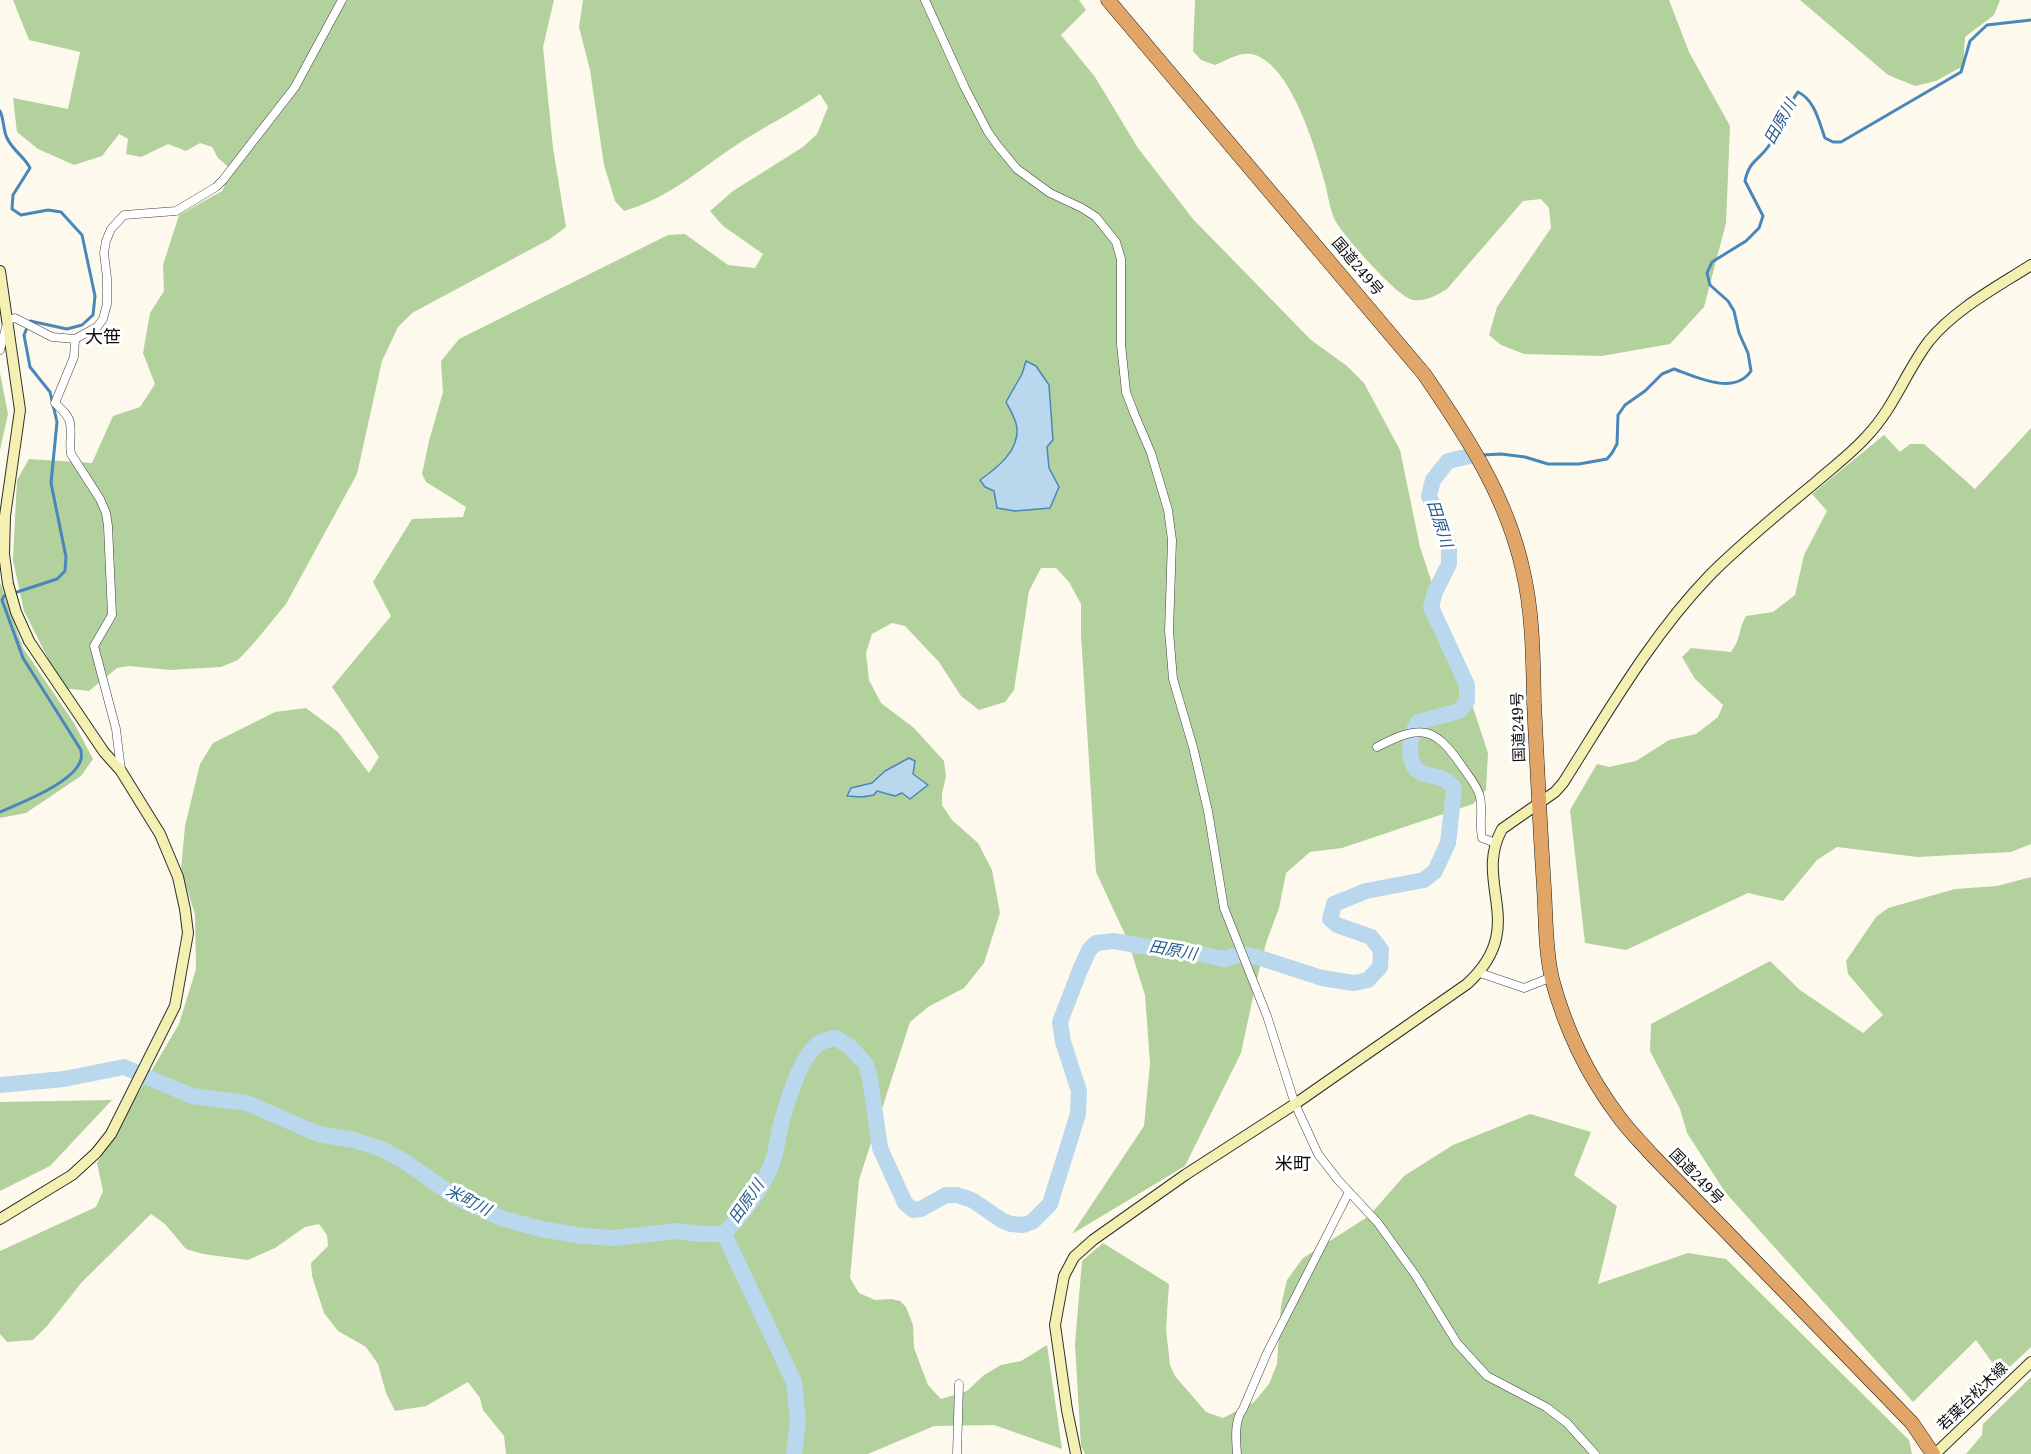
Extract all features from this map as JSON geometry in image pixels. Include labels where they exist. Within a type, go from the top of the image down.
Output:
[{"type":"highway","name":"国道249号","points":[[1108,0],[1424,374],[1462,430],[1491,479],[1512,529],[1531,610],[1538,803],[1547,948],[1552,977],[1578,1051],[1598,1088],[1620,1119],[1652,1155],[1912,1423],[1934,1454]]},
{"type":"street","points":[[12,319],[52,337],[75,339],[97,327],[103,319],[107,304],[104,253],[111,229],[124,215],[176,211],[216,187],[295,87],[342,0]]},
{"type":"street","points":[[925,0],[965,88],[998,146],[1017,169],[1050,193],[1096,217],[1116,242],[1121,259],[1120,344],[1126,392],[1151,453],[1167,510],[1172,540],[1169,631],[1173,680],[1193,747],[1208,811],[1224,908],[1267,1016],[1295,1104],[1318,1154],[1378,1223],[1416,1276],[1457,1343],[1487,1376],[1546,1407],[1567,1423],[1595,1454]]},
{"type":"street","points":[[1076,1454],[1067,1410],[1055,1325],[1064,1276],[1074,1257],[1093,1240],[1175,1182],[1295,1104],[1480,973],[1491,956],[1498,930],[1499,910],[1492,858],[1502,829],[1555,792],[1563,783],[1650,649],[1710,575],[1865,438],[1890,408],[1916,361],[1943,326],[2031,265]]},
{"type":"street","points":[[0,271],[12,319],[20,410],[2,539],[8,584],[16,612],[29,641],[104,752],[121,771],[160,834],[178,877],[188,933],[176,1006],[111,1134],[96,1153],[72,1175],[0,1219]]},
{"type":"street","points":[[0,350],[12,319]]},
{"type":"street","points":[[75,339],[74,357],[56,403],[71,424],[69,446],[71,454],[100,498],[106,513],[110,550],[112,615],[94,646],[111,709],[121,771]]},
{"type":"street","points":[[1377,747],[1402,735],[1428,732],[1446,744],[1480,796],[1479,826],[1482,838],[1496,843]]},
{"type":"street","points":[[1480,973],[1524,988],[1552,977]]},
{"type":"street","points":[[1237,1454],[1236,1435],[1240,1412],[1267,1353],[1349,1192]]},
{"type":"street","name":"若葉台松木線","points":[[1934,1454],[2031,1362]]},
{"type":"street","points":[[957,1454],[959,1384]]},
{"type":"green space","points":[[13,0],[554,0],[543,47],[553,148],[566,227],[550,239],[412,313],[398,327],[382,361],[357,474],[286,604],[238,660],[221,667],[170,670],[129,666],[117,668],[89,691],[63,688],[24,611],[13,560],[17,480],[29,459],[92,463],[113,416],[140,407],[155,384],[143,353],[150,313],[164,291],[163,265],[179,215],[222,191],[232,170],[218,158],[212,147],[200,143],[186,151],[168,144],[141,157],[126,154],[128,139],[119,134],[102,156],[74,165],[38,149],[17,132],[13,98],[68,109],[80,52],[29,40]]},
{"type":"green space","points":[[583,0],[1079,0],[1086,10],[1061,35],[1095,77],[1138,148],[1193,219],[1311,340],[1347,366],[1364,383],[1400,450],[1420,547],[1488,753],[1486,790],[1473,804],[1342,848],[1310,852],[1286,873],[1279,908],[1266,943],[1256,983],[1241,1053],[1185,1166],[1072,1234],[1144,1126],[1150,1063],[1145,995],[1128,941],[1096,872],[1081,604],[1069,582],[1056,568],[1041,568],[1029,591],[1014,690],[1005,702],[979,710],[961,696],[939,662],[905,626],[892,623],[872,634],[866,653],[869,680],[881,703],[914,728],[944,761],[946,776],[942,805],[952,820],[978,843],[992,870],[1000,913],[984,963],[964,988],[928,1007],[910,1022],[859,1180],[850,1278],[859,1293],[875,1300],[900,1301],[906,1307],[913,1325],[914,1348],[928,1385],[941,1399],[967,1391],[984,1375],[1001,1365],[1021,1361],[1047,1345],[1062,1449],[994,1425],[934,1426],[868,1454],[506,1454],[504,1436],[483,1410],[480,1398],[468,1382],[426,1406],[395,1411],[386,1393],[378,1364],[366,1347],[338,1331],[324,1313],[312,1276],[311,1263],[328,1246],[327,1235],[319,1224],[305,1227],[275,1248],[248,1260],[203,1254],[186,1249],[165,1224],[151,1214],[82,1282],[33,1340],[7,1342],[0,1334],[0,1251],[96,1207],[103,1191],[97,1163],[179,1024],[196,969],[195,914],[181,870],[185,826],[200,764],[213,743],[275,712],[306,708],[338,732],[369,773],[379,757],[332,687],[391,616],[373,582],[412,519],[463,517],[466,507],[426,482],[422,474],[443,392],[441,361],[459,339],[668,235],[685,234],[728,265],[755,268],[763,254],[723,226],[710,211],[733,191],[803,147],[817,134],[828,107],[820,94],[744,140],[673,189],[642,205],[624,211],[615,201],[604,165],[590,70],[579,27]]},
{"type":"green space","points":[[1195,0],[1669,0],[1689,52],[1730,126],[1726,223],[1704,307],[1670,344],[1602,356],[1524,354],[1501,345],[1489,335],[1497,307],[1551,228],[1549,208],[1541,199],[1523,201],[1447,289],[1422,300],[1413,300],[1405,296],[1372,266],[1336,222],[1309,131],[1292,94],[1271,65],[1258,56],[1247,54],[1215,65],[1201,60],[1193,51]]},
{"type":"green space","points":[[1800,0],[2000,0],[1994,15],[1965,37],[1963,66],[1936,81],[1915,86],[1888,75]]},
{"type":"green space","points":[[0,373],[8,414],[0,450]]},
{"type":"green space","points":[[2031,428],[2031,844],[2011,852],[1917,857],[1837,847],[1817,860],[1783,901],[1748,893],[1626,950],[1585,943],[1570,810],[1597,764],[1609,767],[1636,761],[1669,740],[1696,734],[1718,717],[1723,705],[1695,679],[1682,657],[1691,648],[1731,652],[1746,616],[1773,612],[1795,595],[1804,555],[1827,511],[1812,494],[1884,435],[1900,452],[1910,444],[1924,444],[1975,489]]},
{"type":"green space","points":[[0,582],[23,648],[74,723],[93,759],[81,776],[26,813],[0,818]]},
{"type":"green space","points":[[2031,877],[2031,1347],[2001,1375],[1976,1340],[1913,1402],[1725,1192],[1687,1133],[1680,1109],[1650,1051],[1651,1024],[1770,961],[1800,990],[1863,1033],[1883,1015],[1848,974],[1846,961],[1876,917],[1888,908],[1955,889],[1997,886]]},
{"type":"green space","points":[[112,1100],[50,1166],[0,1191],[0,1102]]},
{"type":"green space","points":[[1530,1114],[1591,1132],[1574,1175],[1617,1206],[1598,1284],[1688,1253],[1726,1259],[1909,1440],[1912,1454],[1085,1454],[1081,1446],[1075,1344],[1082,1261],[1103,1243],[1169,1284],[1166,1329],[1170,1365],[1175,1376],[1206,1412],[1223,1418],[1254,1402],[1269,1384],[1277,1364],[1281,1306],[1287,1280],[1303,1258],[1369,1216],[1404,1176],[1453,1145]]},
{"type":"green space","points":[[2031,1377],[2031,1454],[1966,1454],[1982,1435],[1983,1424]]},
{"type":"water","points":[[1026,361],[1036,366],[1049,385],[1053,440],[1047,447],[1049,468],[1059,487],[1050,508],[1015,511],[997,508],[994,491],[985,487],[980,480],[1006,458],[1014,444],[1017,428],[1006,402],[1022,374]]},
{"type":"water","points":[[909,758],[915,761],[913,774],[928,785],[910,799],[902,793],[895,796],[877,791],[874,795],[862,797],[847,796],[851,788],[872,783],[885,771]]},
{"type":"waterway","name":"田原川","points":[[1483,455],[1501,454],[1525,457],[1548,464],[1579,464],[1607,459],[1617,444],[1618,415],[1625,405],[1645,391],[1662,374],[1674,369],[1704,380],[1725,383],[1744,378],[1751,371],[1748,353],[1739,333],[1734,311],[1728,301],[1710,285],[1707,273],[1712,262],[1746,241],[1759,228],[1763,216],[1745,181],[1747,174],[1751,165],[1772,140],[1798,92],[1809,100],[1825,138],[1833,142],[1841,142],[1961,72],[1970,41],[1987,25],[2031,20]]},
{"type":"waterway","points":[[0,111],[7,138],[30,168],[13,195],[12,209],[21,215],[48,210],[61,212],[82,235],[95,296],[93,315],[82,325],[67,329],[30,321],[24,335],[30,367],[50,392],[57,422],[51,483],[66,557],[65,571],[57,579],[14,593]]},
{"type":"waterway","name":"田原川","points":[[724,1234],[759,1190],[774,1156],[781,1124],[800,1069],[811,1050],[824,1041],[836,1038],[850,1047],[866,1064],[880,1148],[905,1203],[913,1210],[921,1209],[946,1195],[957,1195],[972,1200],[1003,1221],[1023,1225],[1032,1222],[1050,1204],[1078,1114],[1079,1091],[1063,1042],[1060,1022],[1089,950],[1096,943],[1114,941],[1224,959],[1241,954],[1322,978],[1354,983],[1368,980],[1380,967],[1381,950],[1371,937],[1337,925],[1330,919],[1334,904],[1366,891],[1424,880],[1435,871],[1448,843],[1454,789],[1449,782],[1418,771],[1411,758],[1410,744],[1418,722],[1459,711],[1467,701],[1467,685],[1431,607],[1435,592],[1449,564],[1449,545],[1429,496],[1433,480],[1448,461],[1470,456]]},
{"type":"waterway","points":[[0,812],[58,784],[77,768],[81,759],[81,750],[23,658],[2,600],[4,596]]},
{"type":"waterway","name":"米町川","points":[[0,1085],[64,1079],[124,1067],[192,1096],[247,1103],[318,1134],[354,1140],[382,1149],[404,1161],[457,1198],[501,1218],[541,1229],[583,1236],[613,1238],[678,1231],[724,1234]]},
{"type":"waterway","name":"米町川","points":[[724,1234],[794,1382],[798,1421],[794,1454]]},
{"type":"district","name":"大笹","points":[[103,338]]},
{"type":"district","name":"米町","points":[[1293,1165]]}]
